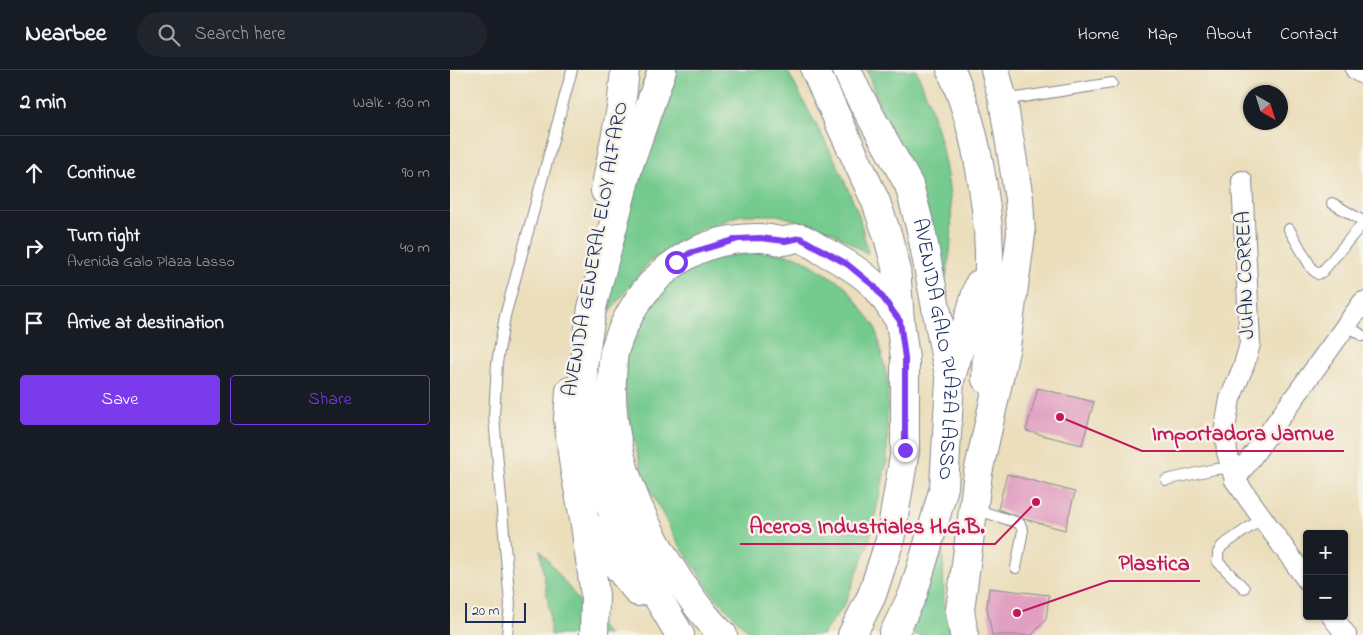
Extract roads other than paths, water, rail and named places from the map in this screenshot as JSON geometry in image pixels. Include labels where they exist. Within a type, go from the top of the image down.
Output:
[{"type":"main road","name":"AVENIDA GENERAL ELOY ALFARO","points":[[594,635],[594,595],[568,419],[572,362],[621,108],[625,70]]},
{"type":"main road","points":[[662,70],[628,168],[592,308],[583,367],[586,417],[607,499],[626,546],[680,635]]},
{"type":"main road","name":"AVENIDA GALO PLAZA LASSO","points":[[815,70],[876,202],[888,237],[896,267],[905,358],[905,450],[890,540],[872,595],[852,635]]},
{"type":"main road","name":"AVENIDA GALO PLAZA LASSO","points":[[847,70],[911,192],[921,230],[950,380],[944,487],[913,594],[893,635]]},
{"type":"main road","points":[[951,70],[961,91],[973,139],[982,186],[989,251],[985,436]]},
{"type":"main road","points":[[985,436],[1006,346],[1021,234],[1019,199],[1003,100],[995,70]]},
{"type":"main road","points":[[723,635],[692,598],[672,569],[640,514],[626,475],[613,417],[612,395],[614,351],[626,319],[642,294],[661,273],[690,253],[738,239],[760,238],[785,241],[800,238],[847,264],[875,287],[900,321]]},
{"type":"main road","points":[[950,380],[989,251]]},
{"type":"main road","name":"AVENIDA GALO PLAZA LASSO","points":[[964,635],[960,610],[978,473],[985,436]]},
{"type":"main road","points":[[584,518],[605,551],[676,635]]},
{"type":"street","points":[[1356,70],[1363,74]]},
{"type":"street","name":"JUAN CORREA","points":[[1242,181],[1250,344],[1244,366],[1230,399],[1225,428],[1227,452],[1234,474],[1303,575]]},
{"type":"street","points":[[1234,474],[1363,302]]},
{"type":"street","points":[[1335,620],[1346,635]]},
{"type":"lane","points":[[507,635],[510,604],[494,418],[497,363],[505,316],[572,70]]},
{"type":"lane","points":[[1003,100],[1112,83]]},
{"type":"lane","points":[[1289,229],[1312,269],[1318,274],[1322,272],[1363,222],[1332,203]]},
{"type":"lane","points":[[1347,325],[1363,336]]},
{"type":"lane","points":[[1166,480],[1215,469],[1234,474]]},
{"type":"lane","points":[[973,508],[1019,523],[1023,530],[1016,568]]},
{"type":"lane","points":[[1244,588],[1218,562],[1218,553],[1222,546],[1263,518]]},
{"type":"place","name":"Importadora Jarnue","points":[[1060,417]]},
{"type":"place","name":"Aceros Industriales H.G.B.","points":[[1036,502]]},
{"type":"place","name":"Plastica","points":[[1017,613]]}]
